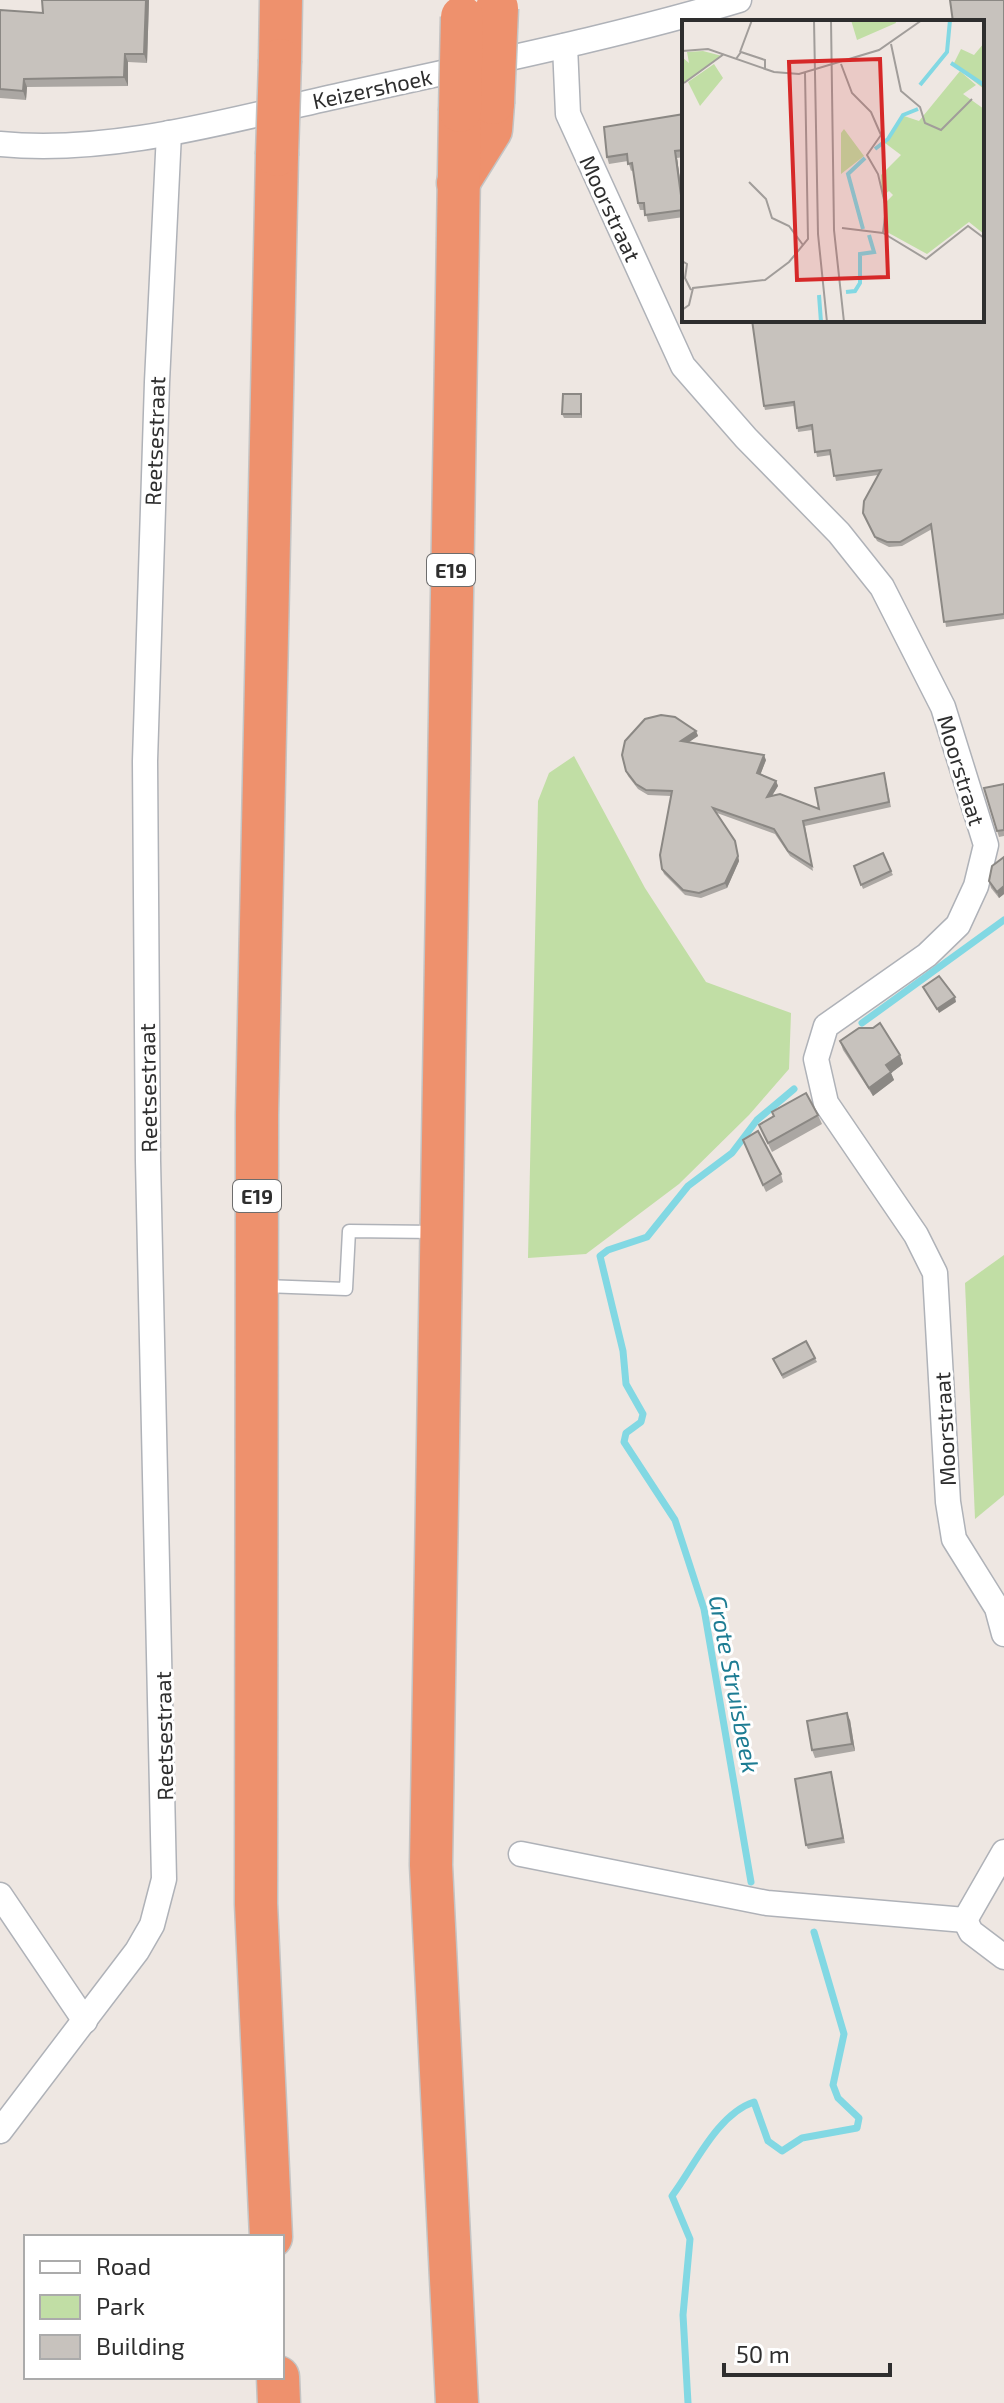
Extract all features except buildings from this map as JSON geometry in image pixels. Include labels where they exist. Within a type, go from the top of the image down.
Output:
[{"type":"highway","name":"E19","points":[[271,2235],[256,1904],[257,1115],[281,0]]},
{"type":"highway","name":"E19","points":[[457,2403],[431,1865],[457,184],[476,107],[480,6]]},
{"type":"highway","points":[[278,2379],[279,2403]]},
{"type":"street","name":"Keizershoek","points":[[0,144],[53,145],[169,133],[565,46],[739,0]]},
{"type":"street","name":"Moorstraat","points":[[565,46],[568,114],[683,366],[746,438],[839,533],[882,587],[943,707],[986,845],[976,886],[958,925],[927,955],[826,1026],[816,1059],[826,1103],[916,1235],[935,1273],[948,1502],[954,1539],[997,1608],[1004,1634]]},
{"type":"street","name":"Reetsestraat","points":[[0,2131],[137,1951],[152,1925],[165,1868],[148,1146],[145,761],[154,458],[169,133]]},
{"type":"street","points":[[965,1920],[1004,1852]]},
{"type":"street","points":[[521,1854],[767,1903],[965,1920]]},
{"type":"street","points":[[0,1895],[85,2021]]},
{"type":"street","points":[[965,1920],[971,1932],[1004,1957]]},
{"type":"lane","points":[[257,1286],[346,1289],[349,1231],[442,1232]]},
{"type":"green space","points":[[574,756],[645,888],[706,982],[791,1013],[789,1069],[749,1115],[679,1184],[586,1254],[528,1258],[538,801],[549,773]]},
{"type":"green space","points":[[1004,1255],[1004,1495],[975,1519],[965,1283]]},
{"type":"waterway","name":"Grote Struisbeek","points":[[862,1023],[1004,920]]},
{"type":"waterway","name":"Grote Struisbeek","points":[[751,1882],[704,1609],[675,1520],[624,1442],[626,1433],[641,1422],[643,1414],[626,1384],[623,1351],[600,1256],[608,1250],[647,1237],[688,1186],[732,1153],[757,1120],[794,1089]]},
{"type":"waterway","name":"Grote Struisbeek","points":[[688,2403],[683,2315],[690,2239],[672,2196],[718,2129],[741,2108],[754,2102],[768,2141],[782,2151],[802,2138],[857,2128],[859,2118],[838,2098],[833,2085],[844,2034],[814,1932]]}]
